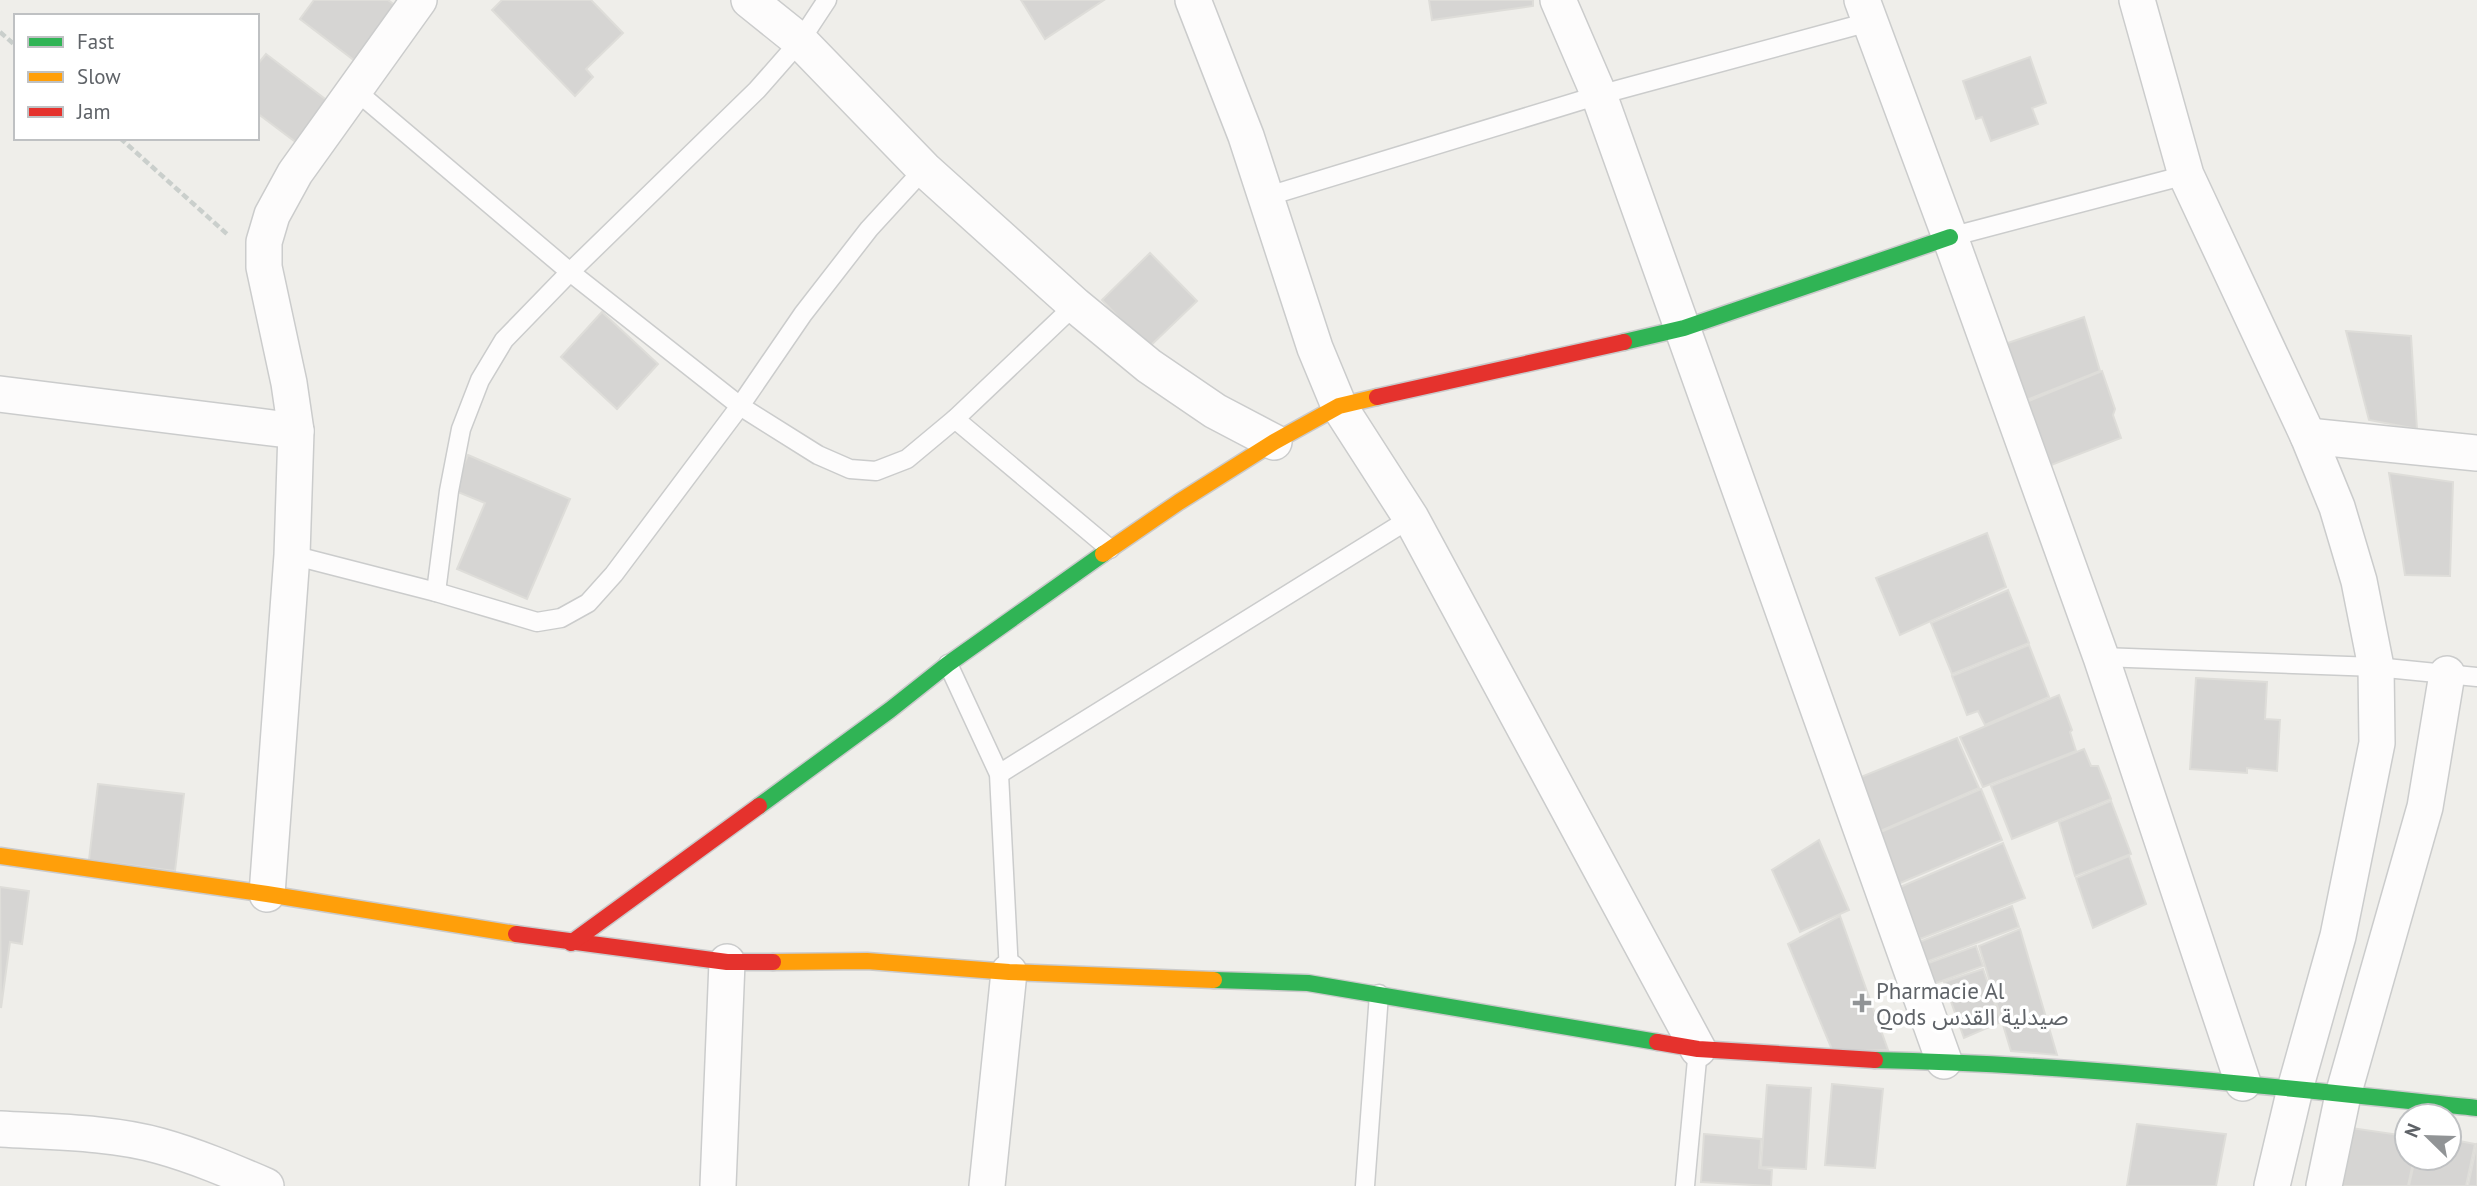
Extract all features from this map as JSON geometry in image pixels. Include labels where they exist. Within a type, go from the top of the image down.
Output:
[{"type":"street","points":[[267,894],[292,555],[296,431],[289,383],[264,267],[264,242],[272,215],[295,173],[419,0]]},
{"type":"street","points":[[749,0],[800,41],[924,169],[1074,305],[1149,366],[1215,411],[1274,442]]},
{"type":"street","points":[[1193,0],[1246,136],[1315,348],[1339,406],[1411,518],[1698,1049]]},
{"type":"street","points":[[1558,0],[1599,95],[1684,328],[1944,1062]]},
{"type":"street","points":[[2137,0],[2186,176],[2308,436],[2337,507],[2359,582],[2376,667],[2377,743],[2338,936],[2295,1089],[2272,1186]]},
{"type":"street","points":[[1865,11],[1950,237],[2101,657],[2243,1083]]},
{"type":"street","points":[[571,943],[890,710],[948,664],[1179,502],[1274,442],[1339,406],[1684,328],[1950,237]]},
{"type":"street","points":[[0,394],[296,431]]},
{"type":"street","points":[[2308,436],[2477,453]]},
{"type":"street","points":[[2325,1186],[2343,1095],[2462,676]]},
{"type":"street","points":[[0,856],[267,894],[571,943],[727,962],[867,961],[1009,972],[1308,983],[1698,1049],[1842,1059],[2088,1070],[2243,1083],[2477,1108]]},
{"type":"street","points":[[718,1186],[727,962]]},
{"type":"street","points":[[987,1186],[1009,972]]},
{"type":"street","points":[[0,1129],[89,1135],[158,1145],[217,1165],[266,1186]]},
{"type":"lane","points":[[436,592],[449,491],[461,429],[480,380],[504,341],[570,272],[757,90],[800,41],[827,0]]},
{"type":"lane","points":[[1265,197],[1865,11]]},
{"type":"lane","points":[[355,90],[570,272],[740,406],[818,455],[850,469],[876,471],[907,458],[955,419],[1074,305]]},
{"type":"lane","points":[[292,555],[436,592],[537,622],[561,618],[588,603],[614,573],[740,406],[803,314],[844,261],[869,229],[924,169]]},
{"type":"lane","points":[[1950,237],[2186,176]]},
{"type":"lane","points":[[955,419],[1111,550]]},
{"type":"lane","points":[[999,774],[1411,518]]},
{"type":"lane","points":[[2101,657],[2376,667],[2462,676]]},
{"type":"lane","points":[[948,664],[999,774],[1009,972]]},
{"type":"lane","points":[[1365,1186],[1378,994]]},
{"type":"lane","points":[[1685,1186],[1698,1049]]},
{"type":"path","points":[[0,32],[14,44]]},
{"type":"path","points":[[122,140],[264,267]]},
{"type":"building","points":[[314,0],[388,0],[400,9],[359,64],[300,19]]},
{"type":"building","points":[[502,0],[591,0],[623,33],[586,69],[593,77],[575,96],[492,10]]},
{"type":"building","points":[[1021,0],[1104,0],[1045,39]]},
{"type":"building","points":[[1429,0],[1533,0],[1533,6],[1432,20]]},
{"type":"building","points":[[266,54],[329,102],[297,143],[259,114],[259,63]]},
{"type":"building","points":[[2030,57],[2046,103],[2032,108],[2038,124],[1991,141],[1982,117],[1976,119],[1963,81]]},
{"type":"building","points":[[1150,253],[1197,301],[1148,348],[1102,300]]},
{"type":"building","points":[[602,312],[658,364],[617,409],[561,357]]},
{"type":"building","points":[[2084,317],[2100,371],[2019,403],[2005,344]]},
{"type":"building","points":[[2346,331],[2411,336],[2417,429],[2369,420]]},
{"type":"building","points":[[2102,371],[2115,409],[2113,415],[2121,438],[2041,469],[2019,405]]},
{"type":"building","points":[[468,455],[570,499],[527,599],[457,569],[485,503],[453,490]]},
{"type":"building","points":[[2389,473],[2453,482],[2450,576],[2405,575]]},
{"type":"building","points":[[1987,533],[2006,587],[1900,635],[1876,578]]},
{"type":"building","points":[[2008,590],[2029,643],[1952,674],[1931,623]]},
{"type":"building","points":[[2029,645],[2049,697],[1985,725],[1978,711],[1967,715],[1952,676]]},
{"type":"building","points":[[2196,678],[2267,682],[2265,719],[2280,720],[2277,771],[2247,768],[2247,773],[2190,769]]},
{"type":"building","points":[[2059,695],[2072,730],[2070,732],[2076,751],[1983,787],[1960,737]]},
{"type":"building","points":[[1957,738],[1979,788],[1876,833],[1856,779]]},
{"type":"building","points":[[2084,749],[2091,766],[2098,766],[2111,799],[2012,839],[1991,786]]},
{"type":"building","points":[[98,784],[184,794],[175,871],[89,860]]},
{"type":"building","points":[[1981,789],[2002,840],[1898,884],[1876,834]]},
{"type":"building","points":[[2111,801],[2131,854],[2075,876],[2059,822]]},
{"type":"building","points":[[1819,840],[1849,910],[1800,932],[1772,870]]},
{"type":"building","points":[[2003,843],[2025,898],[1920,939],[1900,887]]},
{"type":"building","points":[[2129,856],[2146,904],[2093,928],[2076,878]]},
{"type":"building","points":[[0,887],[29,891],[22,944],[10,942],[1,1008]]},
{"type":"building","points":[[2012,906],[2019,927],[1926,962],[1919,942]]},
{"type":"building","points":[[1840,916],[1888,1050],[1833,1052],[1788,944]]},
{"type":"building","points":[[2020,929],[2057,1055],[2011,1051],[1979,946]]},
{"type":"building","points":[[1976,946],[1983,966],[1928,986],[1920,966]]},
{"type":"building","points":[[1983,969],[2001,1022],[1964,1038],[1944,982]]},
{"type":"building","points":[[1832,1084],[1883,1089],[1875,1168],[1825,1165]]},
{"type":"building","points":[[1767,1085],[1811,1088],[1806,1169],[1761,1167]]},
{"type":"building","points":[[2137,1124],[2226,1134],[2216,1186],[2127,1186]]},
{"type":"building","points":[[2351,1128],[2393,1134],[2393,1172],[2411,1172],[2408,1186],[2337,1186]]},
{"type":"building","points":[[1704,1134],[1761,1139],[1759,1168],[1772,1170],[1771,1186],[1701,1182]]},
{"type":"building","points":[[2463,1142],[2475,1144],[2466,1186],[2409,1186],[2412,1172],[2463,1172]]},
{"type":"building","points":[[2477,1143],[2477,1186],[2468,1186]]},
{"type":"traffic: fast","points":[[1624,342],[1684,328],[1950,237]]},
{"type":"traffic: fast","points":[[759,806],[948,664],[1103,554]]},
{"type":"traffic: fast","points":[[1214,980],[1308,983],[1657,1042]]},
{"type":"traffic: fast","points":[[1875,1060],[2102,1071],[2477,1108]]},
{"type":"traffic: slow","points":[[1103,554],[1274,442],[1339,406],[1377,397]]},
{"type":"traffic: slow","points":[[0,856],[267,894],[516,934]]},
{"type":"traffic: slow","points":[[773,962],[867,961],[1009,972],[1214,980]]},
{"type":"traffic: jam","points":[[1377,397],[1624,342]]},
{"type":"traffic: jam","points":[[571,943],[759,806]]},
{"type":"traffic: jam","points":[[516,934],[727,962],[773,962]]},
{"type":"traffic: jam","points":[[1657,1042],[1698,1049],[1875,1060]]},
{"type":"place","name":"Pharmacie Al Qods صيدلية القدس","points":[[1862,1003]]}]
